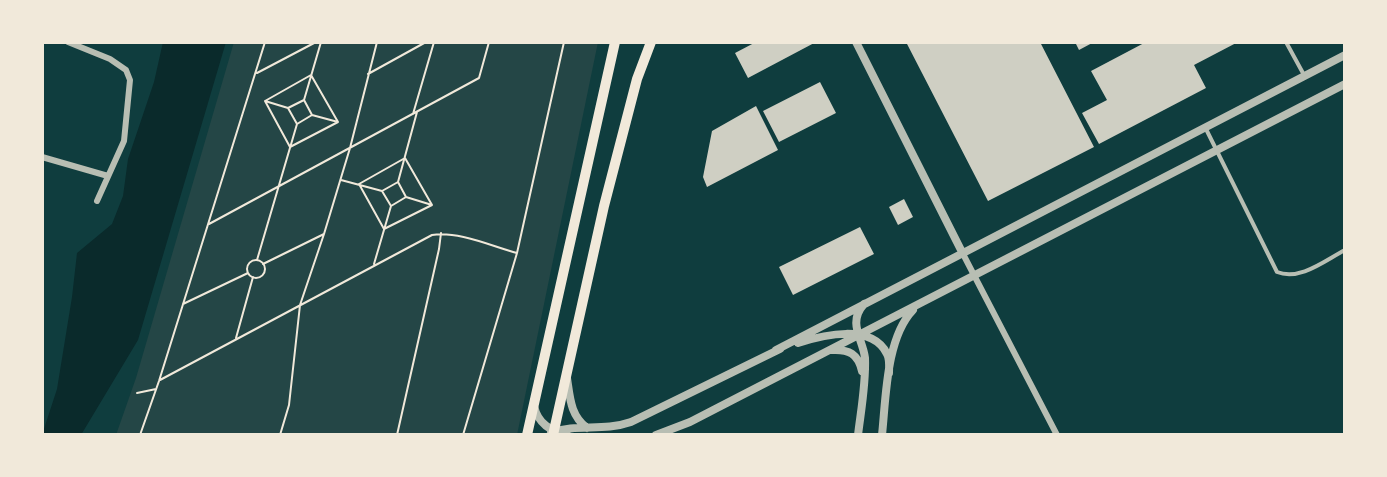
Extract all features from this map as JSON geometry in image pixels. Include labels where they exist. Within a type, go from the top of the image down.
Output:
[{"type":"main road","points":[[527,435],[615,42]]},
{"type":"main road","points":[[552,434],[604,206],[637,79],[651,42]]},
{"type":"street","points":[[68,42],[110,59],[126,70],[130,80],[124,141],[96,201]]},
{"type":"street","points":[[856,42],[1058,435]]},
{"type":"street","points":[[552,434],[569,428],[609,428],[631,422],[777,350],[1345,55]]},
{"type":"street","points":[[656,435],[690,422],[1345,84]]},
{"type":"street","points":[[42,157],[108,176]]},
{"type":"street","points":[[858,435],[865,357],[857,336],[857,316],[864,304]]},
{"type":"street","points":[[882,435],[889,373],[900,328],[907,316],[919,304]]},
{"type":"street","points":[[777,350],[839,333],[868,338],[880,345],[887,353],[889,373]]},
{"type":"street","points":[[829,350],[844,349],[853,353],[861,366],[864,383]]},
{"type":"street","points":[[566,372],[573,411],[578,420],[587,428]]},
{"type":"street","points":[[534,405],[539,420],[552,434],[567,435]]},
{"type":"lane","points":[[1286,42],[1304,76]]},
{"type":"lane","points":[[1205,127],[1277,272],[1287,276],[1300,274],[1345,250]]},
{"type":"path","points":[[140,435],[265,42]]},
{"type":"path","points":[[256,74],[316,42]]},
{"type":"path","points":[[312,115],[304,100],[321,42]]},
{"type":"path","points":[[280,435],[289,405],[300,305],[341,180],[377,42]]},
{"type":"path","points":[[368,74],[426,42]]},
{"type":"path","points":[[432,205],[406,197],[398,182],[434,42]]},
{"type":"path","points":[[209,224],[479,78],[489,42]]},
{"type":"path","points":[[463,435],[517,253],[564,42]]},
{"type":"path","points":[[265,101],[311,75]]},
{"type":"path","points":[[311,75],[338,122]]},
{"type":"path","points":[[265,101],[288,108],[304,100]]},
{"type":"path","points":[[265,101],[290,147]]},
{"type":"path","points":[[288,108],[297,124]]},
{"type":"path","points":[[257,260],[297,124],[312,115],[338,122]]},
{"type":"path","points":[[290,147],[338,122]]},
{"type":"path","points":[[359,184],[405,158]]},
{"type":"path","points":[[405,158],[432,205]]},
{"type":"path","points":[[341,180],[382,191],[391,206]]},
{"type":"path","points":[[382,191],[398,182]]},
{"type":"path","points":[[359,184],[384,230]]},
{"type":"path","points":[[374,266],[391,206],[406,197]]},
{"type":"path","points":[[384,230],[432,205]]},
{"type":"path","points":[[159,381],[432,235],[441,233],[457,236],[517,253]]},
{"type":"path","points":[[397,435],[441,233]]},
{"type":"path","points":[[263,264],[324,234]]},
{"type":"path","points":[[257,260],[263,264],[265,271],[260,277],[253,278],[248,273],[247,266],[251,261],[257,260]]},
{"type":"path","points":[[183,304],[248,273]]},
{"type":"path","points":[[236,340],[253,278]]},
{"type":"path","points":[[137,393],[156,389]]},
{"type":"shaded area","points":[[163,42],[226,42],[138,340],[81,435],[42,435],[57,389],[77,253],[112,224],[123,196],[128,159],[154,82]]},
{"type":"shaded area","points":[[234,42],[598,42],[517,435],[116,435],[136,378]]},
{"type":"building","points":[[756,42],[816,42],[748,78],[735,53]]},
{"type":"building","points":[[906,42],[1040,42],[1094,147],[988,201]]},
{"type":"building","points":[[1075,42],[1094,42],[1079,50]]},
{"type":"building","points":[[1146,42],[1238,42],[1194,65],[1206,88],[1099,144],[1082,113],[1107,100],[1091,71]]},
{"type":"building","points":[[820,82],[836,113],[779,142],[763,111]]},
{"type":"building","points":[[756,106],[778,150],[707,187],[703,177],[712,131]]},
{"type":"building","points":[[904,199],[913,217],[898,225],[889,207]]},
{"type":"building","points":[[860,227],[874,254],[793,295],[779,267]]}]
